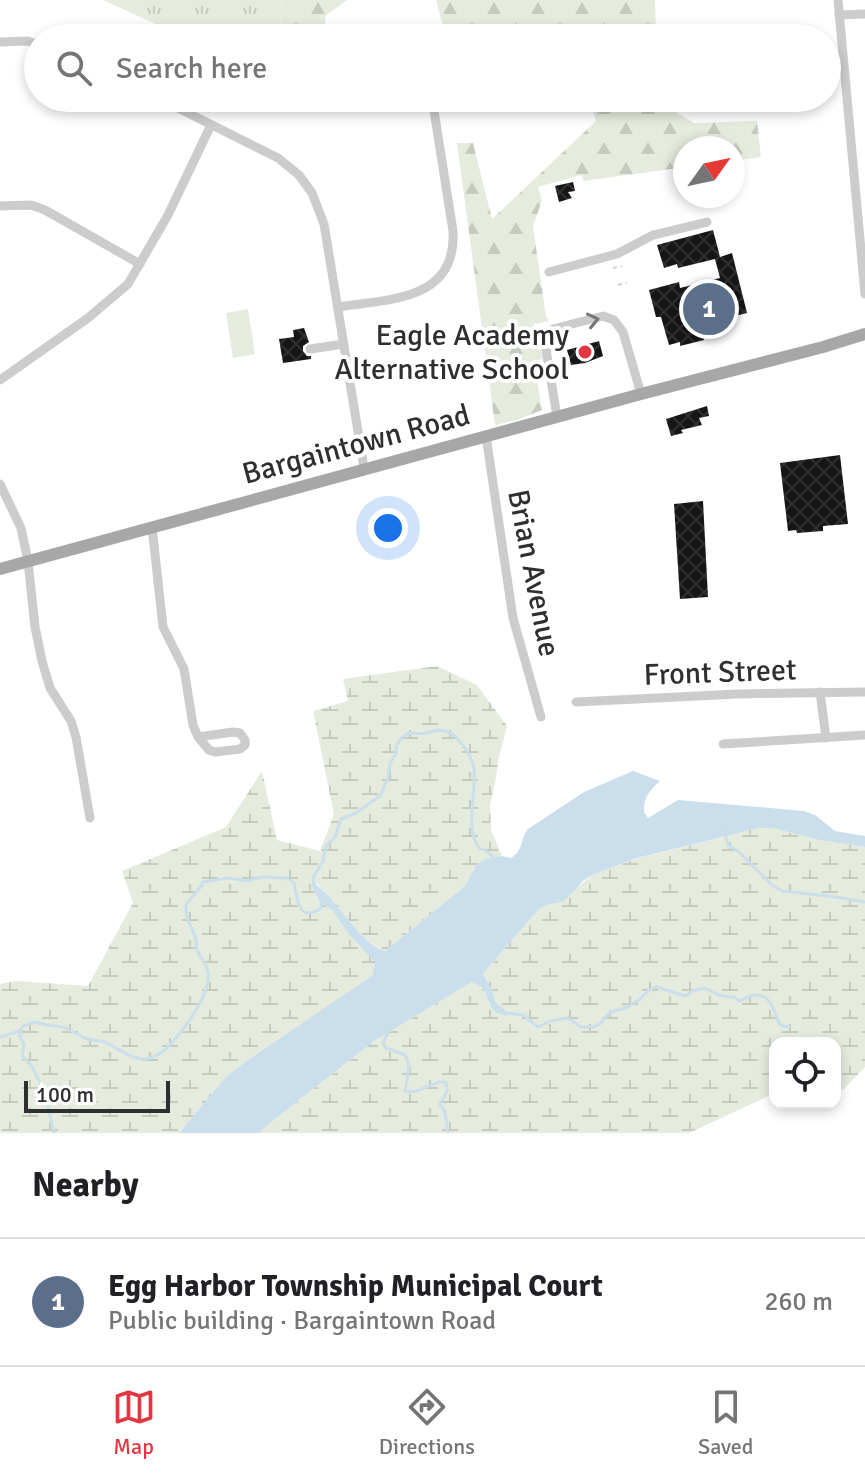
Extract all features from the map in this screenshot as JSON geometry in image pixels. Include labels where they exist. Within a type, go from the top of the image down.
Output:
[{"type":"main road","name":"Bargaintown Road","points":[[0,569],[865,334]]},
{"type":"street","points":[[838,0],[840,24]]},
{"type":"street","points":[[839,15],[865,14]]},
{"type":"street","points":[[841,36],[865,294]]},
{"type":"street","points":[[0,42],[24,41]]},
{"type":"street","points":[[185,112],[278,158],[299,175],[312,193],[324,224],[364,468]]},
{"type":"street","points":[[338,307],[417,294],[434,283],[447,267],[453,238],[434,112]]},
{"type":"street","points":[[0,380],[128,284],[168,215],[211,125]]},
{"type":"street","points":[[0,206],[31,205],[45,210],[140,264]]},
{"type":"street","points":[[549,272],[617,254],[653,235],[707,222]]},
{"type":"street","points":[[557,417],[544,339],[547,332],[553,329],[603,316],[614,320],[623,332],[641,394]]},
{"type":"street","points":[[310,349],[344,344]]},
{"type":"street","name":"Brian Avenue","points":[[486,436],[513,618],[541,717]]},
{"type":"street","points":[[0,484],[21,528],[42,661],[50,688],[71,721],[76,737],[90,818]]},
{"type":"street","points":[[152,527],[163,627],[184,669],[193,725],[198,737]]},
{"type":"street","points":[[820,692],[826,738]]},
{"type":"street","name":"Front Street","points":[[576,702],[865,692]]},
{"type":"street","points":[[723,744],[865,735]]},
{"type":"path","points":[[613,268],[622,266]]},
{"type":"path","points":[[618,285],[627,283]]},
{"type":"green space","points":[[103,0],[282,0],[280,24],[155,24]]},
{"type":"green space","points":[[282,0],[347,0],[325,16],[325,24],[280,24]]},
{"type":"green space","points":[[436,0],[655,0],[656,24],[442,24]]},
{"type":"green space","points":[[593,112],[676,112],[694,123],[757,121],[761,157],[745,159],[745,136],[673,136],[673,169],[584,181],[581,175],[538,187],[542,201],[533,226],[549,321],[534,324],[532,341],[535,348],[541,350],[543,359],[534,361],[542,410],[495,425],[457,143],[473,143],[492,219],[596,121]]},
{"type":"green space","points":[[248,309],[255,354],[233,358],[226,313]]},
{"type":"green space","points":[[437,666],[477,685],[507,726],[490,805],[491,830],[502,856],[485,859],[476,865],[465,886],[385,951],[368,941],[316,883],[316,898],[333,911],[346,931],[376,962],[372,977],[228,1076],[179,1133],[0,1133],[0,984],[16,981],[88,986],[133,903],[122,871],[226,827],[262,771],[277,840],[320,851],[334,814],[313,711],[348,701],[343,679]]},
{"type":"green space","points":[[759,828],[865,847],[865,1067],[844,1089],[841,1090],[841,1037],[769,1037],[769,1096],[689,1133],[260,1133],[374,1041],[472,982],[483,988],[489,1004],[502,1008],[495,1002],[483,974],[538,910],[556,903],[593,875],[638,858]]},
{"type":"water","points":[[633,771],[660,781],[646,798],[644,812],[648,818],[678,800],[804,811],[815,815],[835,831],[865,836],[865,847],[759,828],[637,858],[593,875],[564,901],[538,910],[483,974],[495,1002],[505,1010],[506,1016],[493,1009],[483,988],[472,982],[374,1041],[260,1133],[179,1133],[227,1076],[372,976],[375,962],[346,931],[333,911],[318,900],[312,886],[314,883],[367,940],[385,951],[465,886],[476,865],[485,859],[511,858],[518,852],[528,829],[584,792]]},
{"type":"building","points":[[573,182],[575,191],[568,192],[572,198],[559,202],[555,186]]},
{"type":"building","points":[[713,230],[720,257],[732,253],[747,313],[700,325],[704,340],[680,346],[680,342],[669,345],[661,317],[656,317],[649,290],[679,282],[680,288],[720,278],[715,259],[678,268],[677,264],[664,268],[657,245]]},
{"type":"building","points":[[304,328],[309,342],[303,346],[303,351],[311,359],[283,363],[279,339],[294,337],[293,330]]},
{"type":"building","name":"Eagle Academy Alternative School","points":[[599,341],[603,356],[571,365],[567,350]]},
{"type":"building","points":[[707,406],[709,416],[699,418],[702,425],[671,436],[666,419]]},
{"type":"building","points":[[840,455],[848,524],[823,526],[823,531],[788,531],[780,463]]},
{"type":"building","points":[[703,501],[708,597],[680,599],[674,504]]},
{"type":"waterway","points":[[314,887],[313,878],[341,819],[356,813],[380,796],[388,778],[390,763],[396,754],[396,746],[410,733],[445,731],[464,746],[474,769],[472,830],[479,848],[494,858]]},
{"type":"waterway","points":[[725,833],[728,845],[782,891],[865,902]]},
{"type":"waterway","points":[[0,1037],[35,1022],[65,1028],[87,1039],[105,1042],[133,1057],[151,1058],[177,1036],[206,990],[208,972],[197,949],[186,911],[187,904],[203,882],[228,878],[247,881],[261,877],[287,878],[294,883],[303,911],[308,913],[321,908],[322,900]]},
{"type":"waterway","points":[[507,1013],[523,1015],[538,1027],[568,1018],[581,1027],[593,1027],[609,1013],[628,1007],[656,987],[686,996],[705,988],[739,1001],[751,996],[763,996],[771,1004],[780,1025],[789,1027]]},
{"type":"waterway","points":[[20,1031],[24,1044],[22,1056],[31,1065],[44,1090],[54,1133]]},
{"type":"waterway","points":[[388,1032],[383,1043],[386,1048],[405,1055],[407,1059],[405,1091],[415,1091],[440,1082],[447,1085],[440,1104],[445,1112],[448,1133]]},
{"type":"place","name":"Egg Harbor Township Municipal Court","points":[[709,309]]},
{"type":"place","name":"Eagle Academy Alternative School","points":[[585,352]]}]
